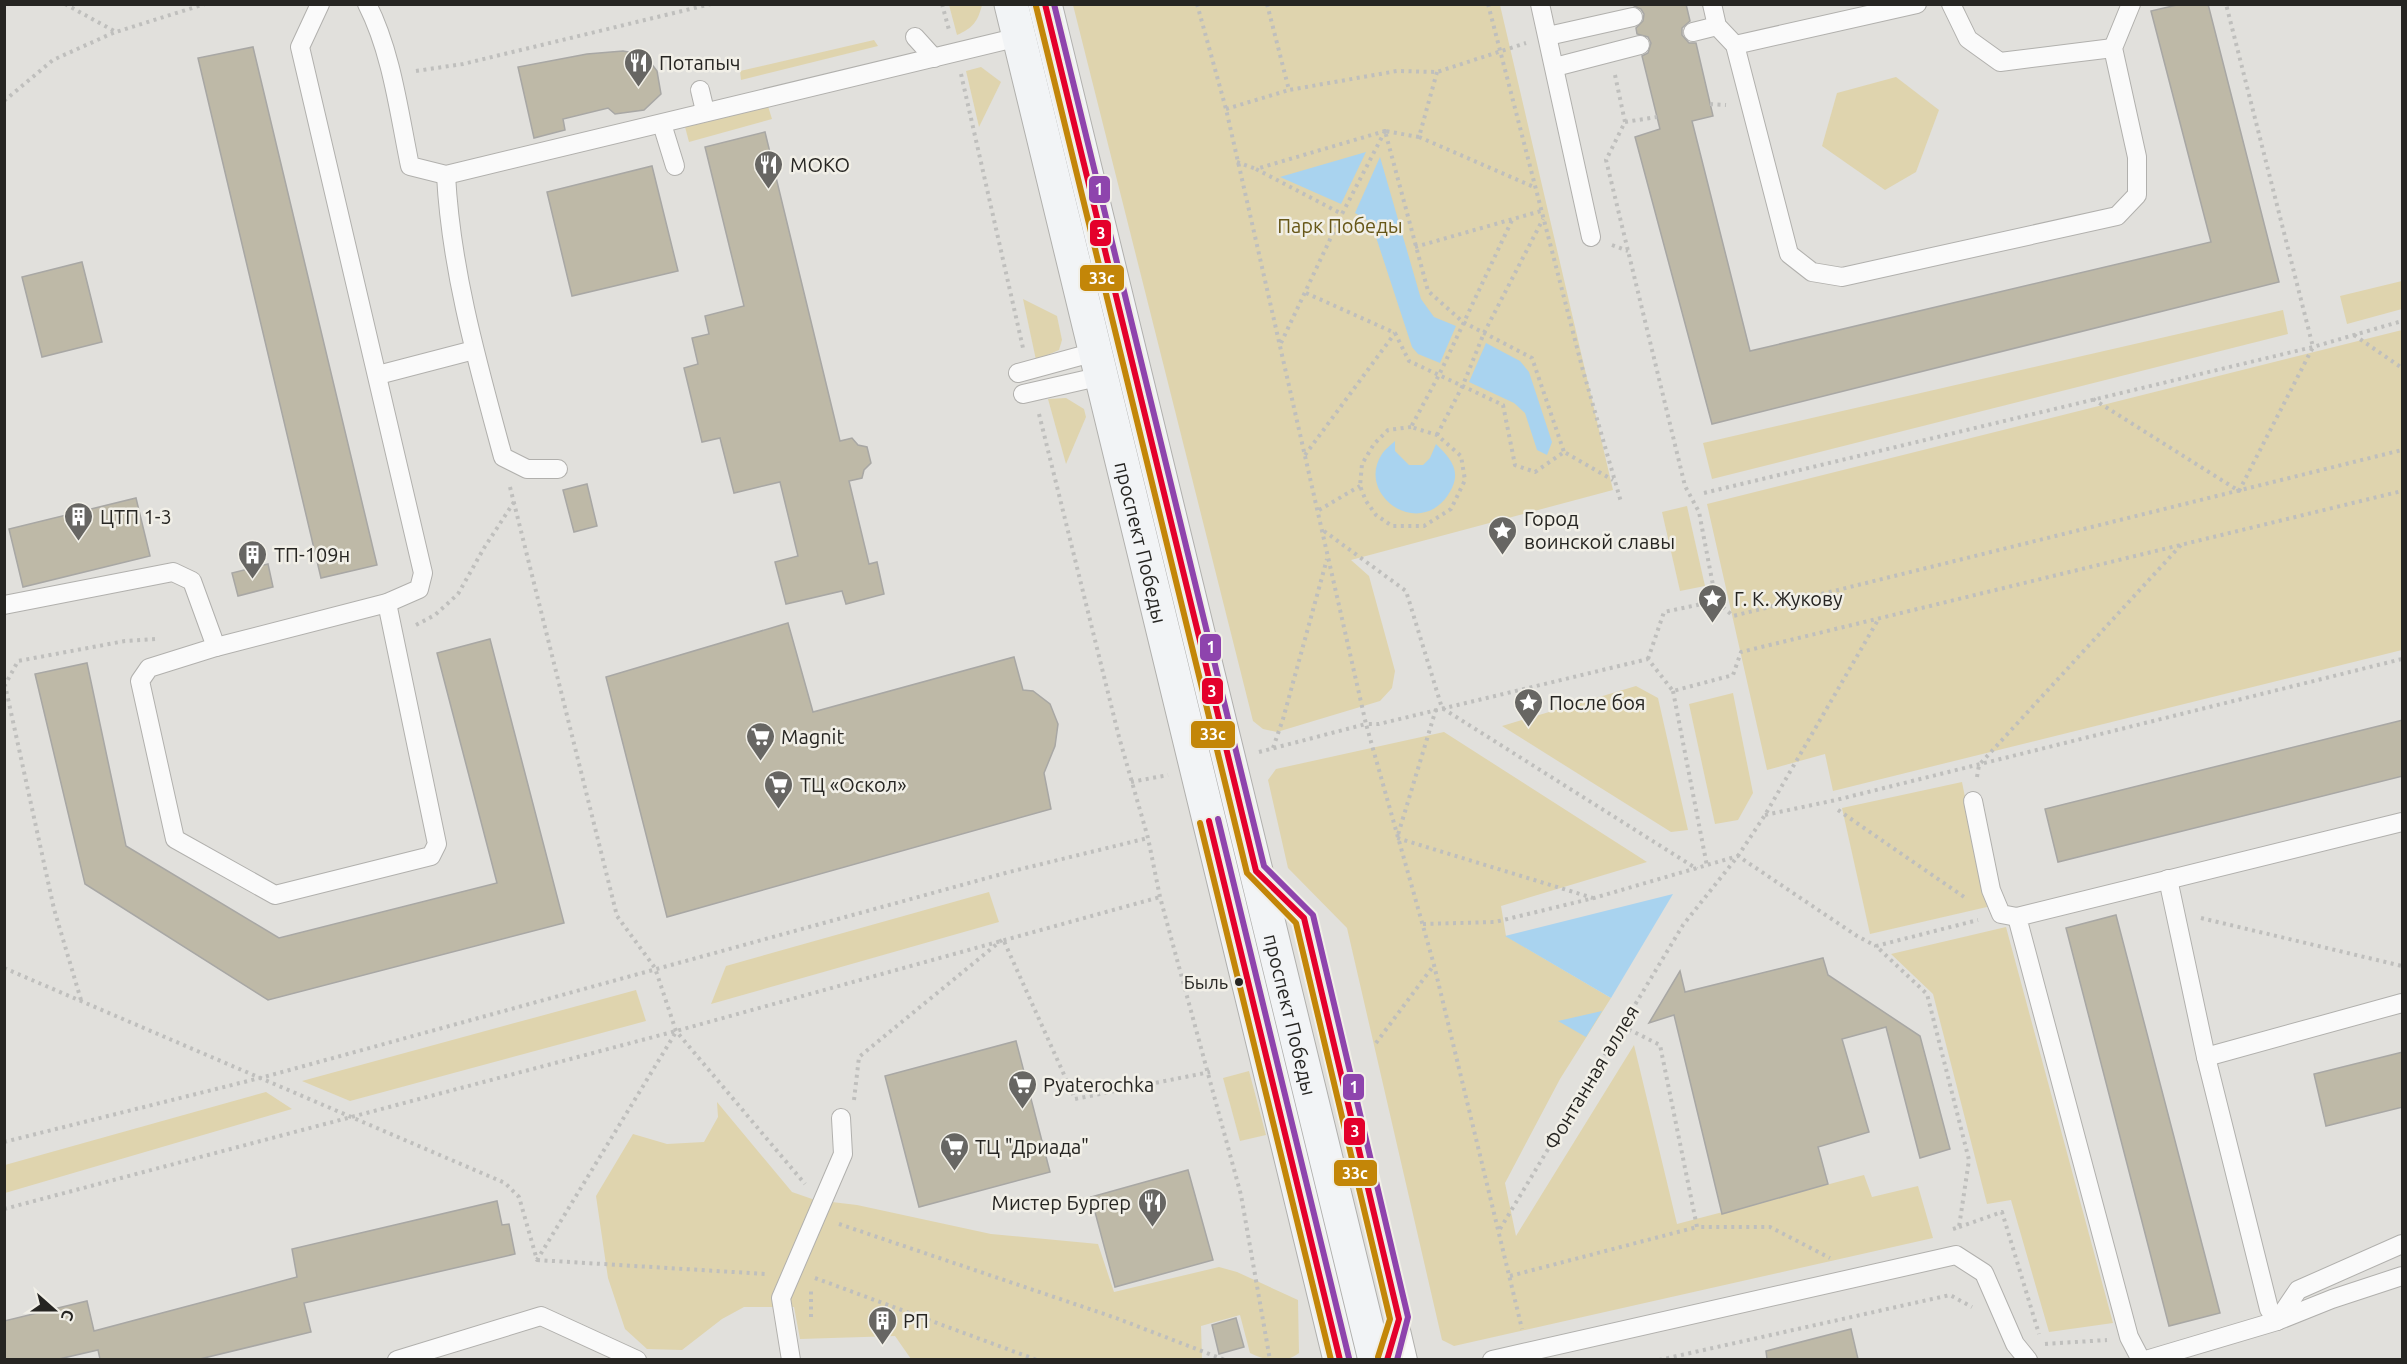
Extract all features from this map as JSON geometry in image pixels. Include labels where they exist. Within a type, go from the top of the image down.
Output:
[{"type":"main road","name":"проспект Победы","points":[[1011,4],[1340,1359]]},
{"type":"main road","name":"проспект Победы","points":[[1045,4],[1375,1359]]},
{"type":"lane","points":[[320,4],[300,46],[423,573],[419,589],[387,603],[216,647],[149,668],[140,681],[175,839],[275,895],[431,856],[437,844],[387,603]]},
{"type":"lane","points":[[367,4],[374,19],[391,75],[410,166],[446,175],[1019,37]]},
{"type":"lane","points":[[1540,4],[1591,237]]},
{"type":"lane","points":[[1712,4],[1717,26],[1735,45],[1789,254],[1812,272],[1842,277],[2117,216],[2137,195],[2137,157],[2113,48],[2131,4]]},
{"type":"lane","points":[[1735,45],[1917,4]]},
{"type":"lane","points":[[1951,4],[1968,39],[2000,62],[2113,48]]},
{"type":"lane","points":[[1548,36],[1633,17]]},
{"type":"lane","points":[[1693,32],[1717,26]]},
{"type":"lane","points":[[915,37],[934,58]]},
{"type":"lane","points":[[1555,67],[1640,45]]},
{"type":"lane","points":[[700,90],[705,111]]},
{"type":"lane","points":[[662,124],[675,166]]},
{"type":"lane","points":[[446,175],[447,204],[474,350],[503,457],[527,469],[558,469]]},
{"type":"lane","points":[[378,375],[474,350]]},
{"type":"lane","points":[[1023,371],[1099,364]]},
{"type":"lane","points":[[1028,393],[1099,364]]},
{"type":"lane","points":[[4,606],[173,572],[192,581],[216,647]]},
{"type":"lane","points":[[1973,801],[1991,890],[2009,916],[2129,1336],[2141,1359]]},
{"type":"lane","points":[[2009,916],[2403,822]]},
{"type":"lane","points":[[1256,871],[1304,918],[1408,1359]]},
{"type":"lane","points":[[2168,879],[2206,1057],[2269,1309],[2277,1321]]},
{"type":"lane","points":[[2206,1057],[2403,1003]]},
{"type":"lane","points":[[791,1359],[782,1298],[843,1154],[841,1118]]},
{"type":"lane","points":[[2277,1321],[2298,1290],[2403,1244]]},
{"type":"lane","points":[[1492,1359],[1956,1255],[1984,1273],[2015,1344],[2028,1359]]},
{"type":"lane","points":[[2146,1359],[2277,1321],[2332,1299],[2403,1276]]},
{"type":"lane","points":[[397,1359],[541,1316],[637,1359]]},
{"type":"lane","points":[[1387,1359],[1399,1319]]},
{"type":"path","points":[[65,4],[116,32]]},
{"type":"path","points":[[4,101],[53,60],[94,39],[205,4]]},
{"type":"path","points":[[391,75],[463,64],[711,4]]},
{"type":"path","points":[[942,4],[956,52],[1023,371]]},
{"type":"path","points":[[1197,4],[1227,108],[1237,162],[1366,723],[1434,965],[1500,1229],[1527,1351]]},
{"type":"path","points":[[1266,4],[1289,90]]},
{"type":"path","points":[[1488,4],[1543,219],[1613,480],[1621,502]]},
{"type":"path","points":[[2226,4],[2313,346],[2240,491]]},
{"type":"path","points":[[1227,108],[1289,90],[1397,71],[1437,72],[1548,36]]},
{"type":"path","points":[[1610,53],[1625,122],[1606,160],[1685,486],[1699,513],[1716,600],[1733,616],[2403,450]]},
{"type":"path","points":[[1419,136],[1437,72]]},
{"type":"path","points":[[1625,122],[1657,117]]},
{"type":"path","points":[[1256,169],[1385,131],[1419,136],[1535,187]]},
{"type":"path","points":[[1280,345],[1342,214],[1385,131]]},
{"type":"path","points":[[1385,131],[1428,291],[1463,322],[1532,358],[1564,452],[1613,480]]},
{"type":"path","points":[[1237,162],[1256,169],[1342,214]]},
{"type":"path","points":[[1415,246],[1541,211]]},
{"type":"path","points":[[1410,428],[1440,374],[1513,218]]},
{"type":"path","points":[[1437,435],[1484,333],[1543,219]]},
{"type":"path","points":[[1306,292],[1395,333],[1409,361],[1503,405],[1515,465],[1535,472],[1564,452]]},
{"type":"path","points":[[1704,493],[2313,346],[2403,321]]},
{"type":"path","points":[[1305,455],[1395,333]]},
{"type":"path","points":[[2354,335],[2403,368]]},
{"type":"path","points":[[1028,393],[1241,1195],[1270,1359]]},
{"type":"path","points":[[2093,399],[2240,491]]},
{"type":"path","points":[[1410,428],[1437,435],[1461,456],[1465,480],[1451,509],[1424,526],[1392,526],[1376,515],[1366,501],[1360,486],[1362,464],[1374,444],[1388,430],[1410,428]]},
{"type":"path","points":[[503,457],[617,916],[655,969],[676,1031],[840,1226],[1116,1317],[1226,1359]]},
{"type":"path","points":[[1319,511],[1360,486]]},
{"type":"path","points":[[1672,691],[1733,675],[1741,652],[2403,491]]},
{"type":"path","points":[[395,636],[435,615],[458,594],[514,502]]},
{"type":"path","points":[[1323,531],[1406,591],[1442,708],[1697,869]]},
{"type":"path","points":[[1973,801],[1979,765],[2183,544]]},
{"type":"path","points":[[1328,557],[1283,719],[1272,749],[1366,723],[1378,724],[1648,659]]},
{"type":"path","points":[[1648,659],[1664,612],[1716,600]]},
{"type":"path","name":"Фонтанная аллея","points":[[1500,1229],[1683,925],[1738,856],[1765,815],[1879,619]]},
{"type":"path","points":[[82,1000],[54,909],[5,684],[18,661],[125,641],[158,639]]},
{"type":"path","points":[[1648,659],[1672,691],[1707,866]]},
{"type":"path","points":[[1765,815],[1979,765],[2403,659]]},
{"type":"path","points":[[1397,838],[1436,709]]},
{"type":"path","points":[[1838,810],[1976,905],[2009,916]]},
{"type":"path","points":[[4,1142],[264,1077],[998,875],[1148,838]]},
{"type":"path","points":[[1397,838],[1594,898]]},
{"type":"path","points":[[1423,924],[1495,922],[1594,898],[1738,856],[1857,936],[1876,946],[1927,994],[1969,1160],[1959,1227]]},
{"type":"path","points":[[4,1209],[676,1031],[1160,897]]},
{"type":"path","points":[[2174,911],[2403,966]]},
{"type":"path","points":[[1876,946],[2009,916]]},
{"type":"path","points":[[1003,939],[1075,1099],[1210,1072]]},
{"type":"path","points":[[854,1102],[859,1057],[1003,939]]},
{"type":"path","points":[[1376,1043],[1434,965]]},
{"type":"path","points":[[4,968],[264,1077],[350,1117],[505,1183],[519,1197],[537,1260],[676,1031]]},
{"type":"path","points":[[1622,1026],[1660,1046],[1698,1227]]},
{"type":"path","points":[[1948,1231],[2002,1212],[2042,1344],[2112,1340],[2129,1336]]},
{"type":"path","points":[[840,1226],[841,1215]]},
{"type":"path","points":[[1510,1276],[1698,1227],[1770,1227],[1831,1259]]},
{"type":"path","points":[[811,1324],[812,1276],[817,1266]]},
{"type":"path","points":[[1659,1359],[1950,1294],[1972,1307],[1977,1317]]},
{"type":"green space","points":[[949,4],[982,5],[974,23],[957,35]]},
{"type":"green space","name":"Парк Победы","points":[[1073,5],[1500,5],[1613,490],[1351,560],[1369,576],[1395,671],[1392,688],[1380,701],[1277,732],[1263,729],[1253,721]]},
{"type":"green space","points":[[874,40],[878,46],[741,80],[740,71]]},
{"type":"green space","points":[[981,67],[1001,82],[979,127],[966,71]]},
{"type":"green space","points":[[1896,77],[1939,110],[1916,172],[1885,190],[1822,146],[1837,93]]},
{"type":"green space","points":[[767,103],[772,119],[689,142],[684,123]]},
{"type":"green space","points":[[2402,281],[2402,309],[2347,324],[2340,296]]},
{"type":"green space","points":[[1023,299],[1057,316],[1062,340],[1059,350],[1036,360]]},
{"type":"green space","points":[[2283,310],[2288,334],[1712,479],[1703,443]]},
{"type":"green space","points":[[2402,330],[2402,650],[1833,791],[1825,754],[1767,770],[1707,504]]},
{"type":"green space","points":[[1066,398],[1084,409],[1086,417],[1066,464],[1048,399]]},
{"type":"green space","points":[[1687,506],[1705,586],[1680,591],[1662,512]]},
{"type":"green space","points":[[1636,686],[1658,698],[1688,830],[1671,832],[1502,726]]},
{"type":"green space","points":[[1733,693],[1753,793],[1738,820],[1715,824],[1689,704]]},
{"type":"green space","points":[[1444,732],[1647,862],[1501,906],[1506,936],[1611,998],[1560,1079],[1505,1183],[1516,1236],[1634,1045],[1677,1224],[1864,1175],[1872,1197],[1918,1186],[1933,1238],[1454,1346],[1442,1340],[1347,928],[1288,868],[1268,780],[1276,769]]},
{"type":"green space","points":[[1962,782],[1987,907],[1870,934],[1842,808]]},
{"type":"green space","points":[[989,892],[999,922],[711,1004],[726,966]]},
{"type":"green space","points":[[2006,927],[2113,1323],[2049,1332],[2011,1200],[1987,1204],[1933,994],[1891,954]]},
{"type":"green space","points":[[636,990],[646,1021],[350,1101],[302,1081]]},
{"type":"green space","points":[[1249,1071],[1266,1135],[1240,1141],[1223,1078]]},
{"type":"green space","points":[[266,1092],[292,1109],[5,1193],[5,1165]]},
{"type":"green space","points":[[717,1102],[792,1192],[815,1200],[857,1205],[991,1234],[1098,1244],[1114,1292],[1219,1267],[1237,1272],[1298,1300],[1299,1353],[1288,1359],[1275,1360],[1250,1353],[1240,1315],[1201,1326],[1202,1359],[911,1359],[895,1336],[800,1339],[794,1307],[744,1307],[722,1319],[682,1350],[647,1349],[625,1329],[608,1278],[596,1196],[633,1134],[667,1144],[704,1142],[718,1117]]},
{"type":"water","points":[[1366,152],[1341,204],[1280,177]]},
{"type":"water","points":[[1380,157],[1421,299],[1434,317],[1456,326],[1440,363],[1418,354],[1412,347],[1374,231],[1366,219],[1355,213]]},
{"type":"water","points":[[1486,343],[1520,361],[1529,372],[1552,442],[1547,455],[1537,450],[1525,413],[1514,403],[1469,382]]},
{"type":"water","points":[[1395,441],[1395,451],[1409,465],[1423,465],[1430,458],[1436,444],[1449,459],[1454,469],[1454,481],[1452,488],[1440,504],[1425,512],[1410,513],[1396,508],[1384,498],[1377,485],[1376,470],[1382,454]]},
{"type":"water","points":[[1673,894],[1611,998],[1505,936]]},
{"type":"water","points":[[1602,1011],[1586,1037],[1558,1021]]},
{"type":"building","points":[[1630,4],[1686,4],[1690,21],[1682,28],[1682,35],[1689,43],[1696,43],[1713,116],[1692,121],[1750,351],[2211,242],[2151,11],[2181,4],[2208,4],[2279,282],[1712,424],[1635,137],[1660,129],[1642,56],[1648,53],[1651,43],[1648,37],[1637,34],[1636,28],[1643,21],[1644,14],[1641,9]]},
{"type":"building","points":[[253,47],[377,565],[321,578],[198,58]]},
{"type":"building","points":[[623,51],[645,55],[657,71],[661,94],[644,110],[615,114],[608,108],[563,119],[565,130],[534,138],[518,67],[587,54]]},
{"type":"building","points":[[765,132],[840,441],[852,438],[858,445],[867,447],[871,463],[864,470],[862,478],[849,481],[869,564],[877,562],[884,594],[846,604],[842,591],[786,604],[775,562],[798,556],[780,482],[734,493],[720,438],[702,442],[684,368],[698,364],[692,338],[709,334],[705,316],[744,306],[705,147]]},
{"type":"building","points":[[652,166],[678,271],[572,296],[547,192]]},
{"type":"building","points":[[82,262],[102,342],[42,357],[22,277]]},
{"type":"building","points":[[587,484],[597,526],[574,532],[563,490]]},
{"type":"building","name":"ЦТП 1-3","points":[[136,498],[150,556],[23,587],[9,529]]},
{"type":"building","name":"ТП-109н","points":[[268,564],[273,587],[238,596],[232,573]]},
{"type":"building","points":[[788,623],[813,712],[1014,657],[1023,690],[1033,691],[1050,704],[1058,724],[1055,746],[1044,773],[1051,809],[667,917],[606,677]]},
{"type":"building","points":[[490,639],[564,923],[268,1000],[85,884],[35,674],[87,663],[126,846],[279,938],[497,883],[437,653]]},
{"type":"building","points":[[2403,720],[2403,776],[2058,862],[2045,809]]},
{"type":"building","points":[[2116,915],[2220,1313],[2169,1326],[2066,928]]},
{"type":"building","points":[[1823,958],[1828,975],[1920,1036],[1950,1149],[1920,1158],[1886,1027],[1842,1039],[1869,1132],[1818,1147],[1828,1184],[1722,1214],[1674,1015],[1649,1023],[1680,971],[1685,992]]},
{"type":"building","points":[[1016,1041],[1050,1172],[919,1207],[885,1076]]},
{"type":"building","points":[[2403,1052],[2403,1107],[2326,1126],[2314,1074]]},
{"type":"building","name":"Мистер Бургер","points":[[1188,1170],[1213,1260],[1115,1287],[1091,1197]]},
{"type":"building","points":[[497,1201],[502,1225],[509,1224],[515,1254],[304,1303],[311,1332],[200,1359],[100,1359],[98,1350],[59,1359],[4,1359],[4,1321],[87,1301],[94,1331],[297,1277],[292,1249]]},
{"type":"building","points":[[1236,1318],[1244,1347],[1219,1354],[1212,1325]]},
{"type":"building","points":[[1851,1329],[1858,1359],[1767,1359],[1766,1351]]},
{"type":"transit line","name":"3","points":[[1045,4],[1256,871],[1304,918],[1399,1319],[1387,1360]]},
{"type":"transit line","name":"1","points":[[1054,4],[1264,866],[1313,915],[1408,1317],[1397,1360]]},
{"type":"transit line","name":"33с","points":[[1036,6],[1247,873],[1296,923],[1390,1319],[1378,1357]]},
{"type":"transit line","name":"1","points":[[1218,819],[1349,1358]]},
{"type":"transit line","name":"3","points":[[1209,821],[1340,1360]]},
{"type":"transit line","name":"33с","points":[[1200,823],[1331,1360]]},
{"type":"place","name":"Потапыч","points":[[638,88]]},
{"type":"place","name":"МОКО","points":[[769,190]]},
{"type":"place","name":"ЦТП 1-3","points":[[79,542]]},
{"type":"place","name":"Город воинской славы","points":[[1503,556]]},
{"type":"place","name":"ТП-109н","points":[[253,580]]},
{"type":"place","name":"Г. К. Жукову","points":[[1713,624]]},
{"type":"place","name":"После боя","points":[[1528,728]]},
{"type":"place","name":"Magnit","points":[[760,762]]},
{"type":"place","name":"ТЦ «Оскол»","points":[[779,810]]},
{"type":"place","name":"Быль","points":[[1239,982]]},
{"type":"place","name":"Pyaterochka","points":[[1022,1110]]},
{"type":"place","name":"ТЦ \"Дриада\"","points":[[954,1172]]},
{"type":"place","name":"Мистер Бургер","points":[[1152,1228]]},
{"type":"place","name":"РП","points":[[882,1346]]}]
